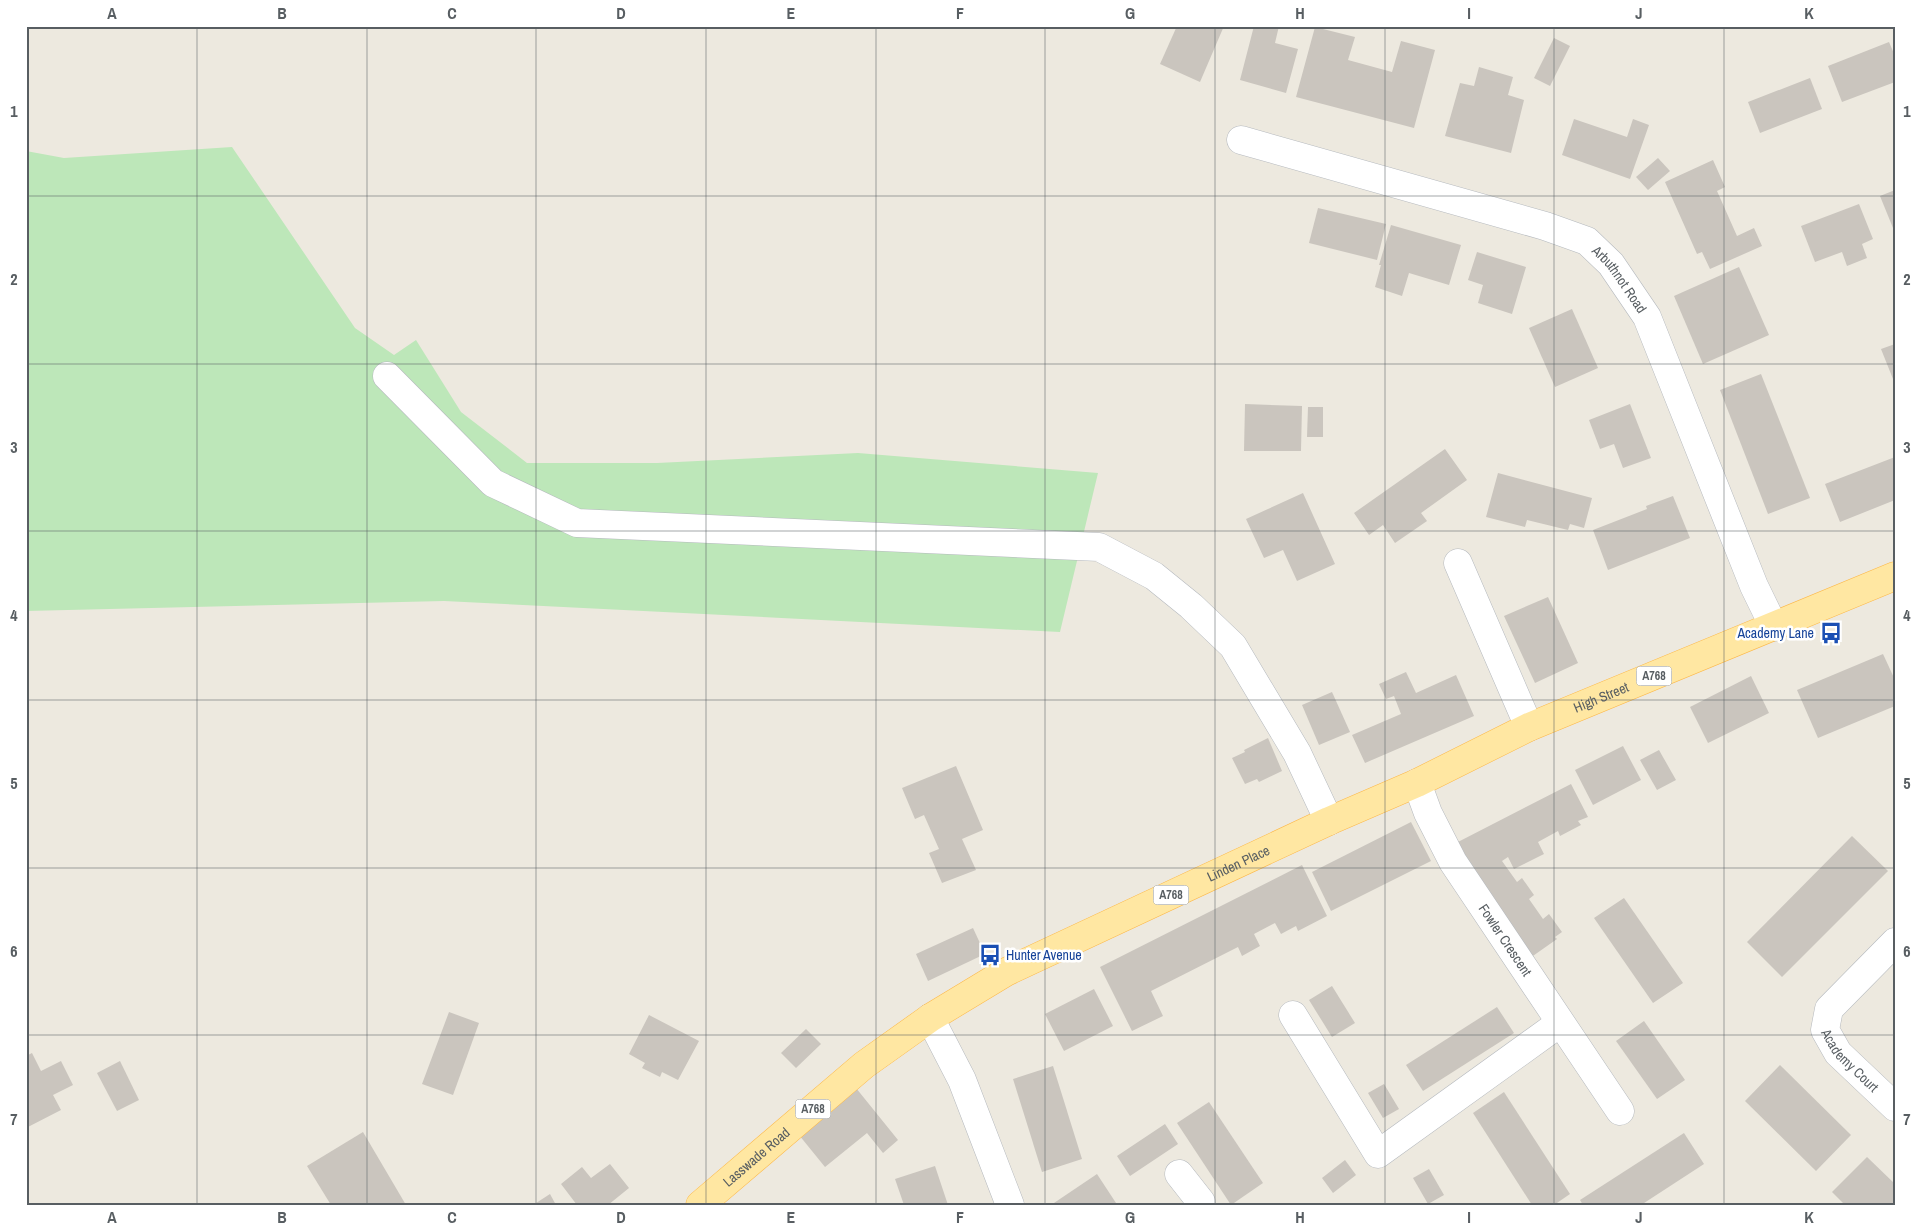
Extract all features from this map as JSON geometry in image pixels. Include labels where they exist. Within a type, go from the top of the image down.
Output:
[{"type":"main road","name":"High Street","points":[[1417,783],[1529,727],[1895,576]]},
{"type":"main road","name":"Linden Place","points":[[930,1018],[1006,972],[1329,821],[1417,783]]},
{"type":"main road","name":"Lasswade Road","points":[[700,1205],[864,1065],[930,1018]]},
{"type":"street","name":"Arbuthnot Road","points":[[1241,140],[1545,226],[1587,242],[1605,258],[1647,317],[1754,586],[1774,627]]},
{"type":"street","points":[[387,376],[493,483],[577,523],[1099,547],[1154,576],[1191,606],[1234,646],[1297,753],[1329,821]]},
{"type":"street","points":[[1458,563],[1529,727]]},
{"type":"street","name":"Fowler Crescent","points":[[1417,783],[1428,813],[1452,862],[1560,1023],[1605,1101]]},
{"type":"street","name":"Academy Court","points":[[1895,942],[1829,1009],[1825,1030],[1838,1053],[1895,1107]]},
{"type":"street","points":[[1292,1015],[1378,1154],[1560,1023]]},
{"type":"street","points":[[930,1018],[962,1080],[1010,1205]]},
{"type":"street","points":[[1179,1174],[1201,1202],[1198,1205]]},
{"type":"green space","points":[[232,147],[355,328],[394,355],[416,340],[461,412],[527,463],[657,463],[858,453],[1098,473],[1060,632],[444,601],[26,611],[26,151],[64,158]]},
{"type":"building","points":[[1177,26],[1224,26],[1200,82],[1160,64]]},
{"type":"building","points":[[1254,26],[1279,26],[1275,43],[1298,49],[1286,93],[1240,80]]},
{"type":"building","points":[[1315,27],[1355,37],[1348,60],[1392,72],[1401,41],[1435,50],[1414,128],[1296,97]]},
{"type":"building","points":[[1554,38],[1570,46],[1550,86],[1534,78]]},
{"type":"building","points":[[1889,42],[1895,56],[1895,82],[1842,102],[1828,66]]},
{"type":"building","points":[[1479,67],[1513,77],[1508,95],[1524,100],[1511,153],[1445,136],[1460,83],[1474,86]]},
{"type":"building","points":[[1810,78],[1822,109],[1760,133],[1748,102]]},
{"type":"building","points":[[1574,119],[1627,137],[1633,119],[1649,125],[1630,179],[1562,155]]},
{"type":"building","points":[[1658,158],[1670,171],[1648,190],[1636,177]]},
{"type":"building","points":[[1713,160],[1725,187],[1717,191],[1737,236],[1754,228],[1762,246],[1710,269],[1702,252],[1697,254],[1665,182]]},
{"type":"building","points":[[1895,190],[1895,233],[1880,196]]},
{"type":"building","points":[[1859,204],[1873,239],[1862,244],[1867,258],[1847,266],[1842,252],[1815,262],[1801,226]]},
{"type":"building","points":[[1318,208],[1386,224],[1377,260],[1309,243]]},
{"type":"building","points":[[1391,225],[1461,245],[1449,285],[1409,273],[1402,296],[1375,287],[1381,265],[1379,265]]},
{"type":"building","points":[[1477,252],[1526,267],[1512,314],[1478,303],[1483,285],[1468,280]]},
{"type":"building","points":[[1739,267],[1769,335],[1703,364],[1674,296]]},
{"type":"building","points":[[1572,309],[1598,368],[1555,387],[1529,328]]},
{"type":"building","points":[[1895,344],[1895,384],[1881,349]]},
{"type":"building","points":[[1761,374],[1810,498],[1768,514],[1720,390]]},
{"type":"building","points":[[1245,404],[1302,406],[1301,451],[1244,451]]},
{"type":"building","points":[[1630,404],[1651,458],[1623,468],[1614,444],[1600,449],[1589,420]]},
{"type":"building","points":[[1308,407],[1323,407],[1323,437],[1307,437]]},
{"type":"building","points":[[1445,449],[1467,480],[1421,513],[1427,521],[1395,543],[1383,525],[1369,535],[1354,513]]},
{"type":"building","points":[[1895,457],[1895,500],[1840,522],[1825,484]]},
{"type":"building","points":[[1498,473],[1592,498],[1584,528],[1570,524],[1568,530],[1527,520],[1525,527],[1486,517]]},
{"type":"building","points":[[1303,493],[1335,564],[1297,581],[1283,550],[1264,558],[1246,519]]},
{"type":"building","points":[[1673,496],[1690,538],[1608,570],[1593,530],[1647,509],[1646,506]]},
{"type":"building","points":[[1548,597],[1578,663],[1535,683],[1504,616]]},
{"type":"building","points":[[1883,654],[1895,680],[1895,706],[1818,738],[1797,690]]},
{"type":"building","points":[[1406,672],[1416,693],[1456,675],[1474,716],[1365,763],[1352,735],[1401,714],[1394,696],[1386,699],[1379,684]]},
{"type":"building","points":[[1751,676],[1769,713],[1708,743],[1690,707]]},
{"type":"building","points":[[1332,692],[1350,732],[1319,745],[1302,705]]},
{"type":"building","points":[[1268,738],[1282,771],[1259,782],[1257,779],[1245,784],[1232,758]]},
{"type":"building","points":[[1623,746],[1641,780],[1593,805],[1575,770]]},
{"type":"building","points":[[1659,750],[1676,780],[1657,790],[1640,760]]},
{"type":"building","points":[[956,766],[983,830],[962,839],[976,870],[942,883],[929,853],[939,849],[924,815],[915,819],[902,788]]},
{"type":"building","points":[[1571,784],[1588,817],[1578,821],[1581,825],[1560,836],[1558,831],[1538,842],[1544,854],[1514,869],[1508,857],[1502,861],[1517,882],[1522,878],[1534,895],[1529,899],[1543,919],[1549,914],[1562,932],[1555,937],[1557,939],[1530,958],[1456,843]]},
{"type":"building","points":[[1411,822],[1431,861],[1331,911],[1312,872]]},
{"type":"building","points":[[1852,836],[1888,871],[1782,977],[1747,942]]},
{"type":"building","points":[[1302,865],[1327,916],[1298,931],[1296,926],[1281,934],[1275,923],[1254,934],[1260,946],[1242,956],[1238,947],[1151,991],[1163,1016],[1132,1031],[1100,967]]},
{"type":"building","points":[[1624,898],[1683,983],[1653,1003],[1594,918]]},
{"type":"building","points":[[973,928],[985,954],[928,981],[916,954]]},
{"type":"building","points":[[1332,986],[1355,1023],[1332,1037],[1309,1000]]},
{"type":"building","points":[[1094,989],[1113,1026],[1064,1051],[1045,1014]]},
{"type":"building","points":[[1497,1007],[1514,1033],[1423,1091],[1406,1065]]},
{"type":"building","points":[[449,1012],[479,1023],[453,1095],[422,1084]]},
{"type":"building","points":[[649,1015],[699,1041],[678,1080],[662,1072],[660,1077],[642,1068],[645,1063],[629,1054]]},
{"type":"building","points":[[1644,1021],[1685,1080],[1657,1099],[1616,1041]]},
{"type":"building","points":[[806,1029],[821,1044],[796,1068],[781,1053]]},
{"type":"building","points":[[32,1053],[41,1071],[61,1061],[73,1085],[53,1095],[61,1110],[26,1128],[26,1056]]},
{"type":"building","points":[[120,1061],[139,1100],[117,1111],[97,1073]]},
{"type":"building","points":[[1780,1065],[1851,1135],[1816,1171],[1745,1101]]},
{"type":"building","points":[[1053,1066],[1082,1159],[1042,1172],[1013,1079]]},
{"type":"building","points":[[1384,1084],[1399,1109],[1383,1118],[1368,1093]]},
{"type":"building","points":[[856,1088],[898,1140],[883,1153],[867,1133],[825,1167],[799,1135]]},
{"type":"building","points":[[1504,1092],[1570,1194],[1554,1205],[1532,1205],[1473,1113]]},
{"type":"building","points":[[1209,1102],[1263,1183],[1231,1205],[1177,1123]]},
{"type":"building","points":[[1165,1124],[1178,1144],[1130,1176],[1117,1156]]},
{"type":"building","points":[[363,1132],[406,1205],[331,1205],[307,1166]]},
{"type":"building","points":[[1684,1133],[1704,1164],[1641,1205],[1583,1205],[1580,1200]]},
{"type":"building","points":[[1867,1157],[1895,1184],[1895,1205],[1845,1205],[1832,1192]]},
{"type":"building","points":[[1345,1160],[1356,1175],[1333,1193],[1322,1178]]},
{"type":"building","points":[[610,1164],[629,1188],[608,1205],[577,1205],[561,1184],[582,1167],[591,1178]]},
{"type":"building","points":[[935,1166],[948,1205],[904,1205],[895,1179]]},
{"type":"building","points":[[1429,1169],[1444,1195],[1428,1204],[1413,1178]]},
{"type":"building","points":[[1097,1174],[1116,1203],[1112,1205],[1051,1205]]},
{"type":"building","points":[[550,1194],[556,1205],[533,1205]]},
{"type":"place","name":"Academy Lane","points":[[1831,633]]},
{"type":"place","name":"Hunter Avenue","points":[[990,955]]}]
